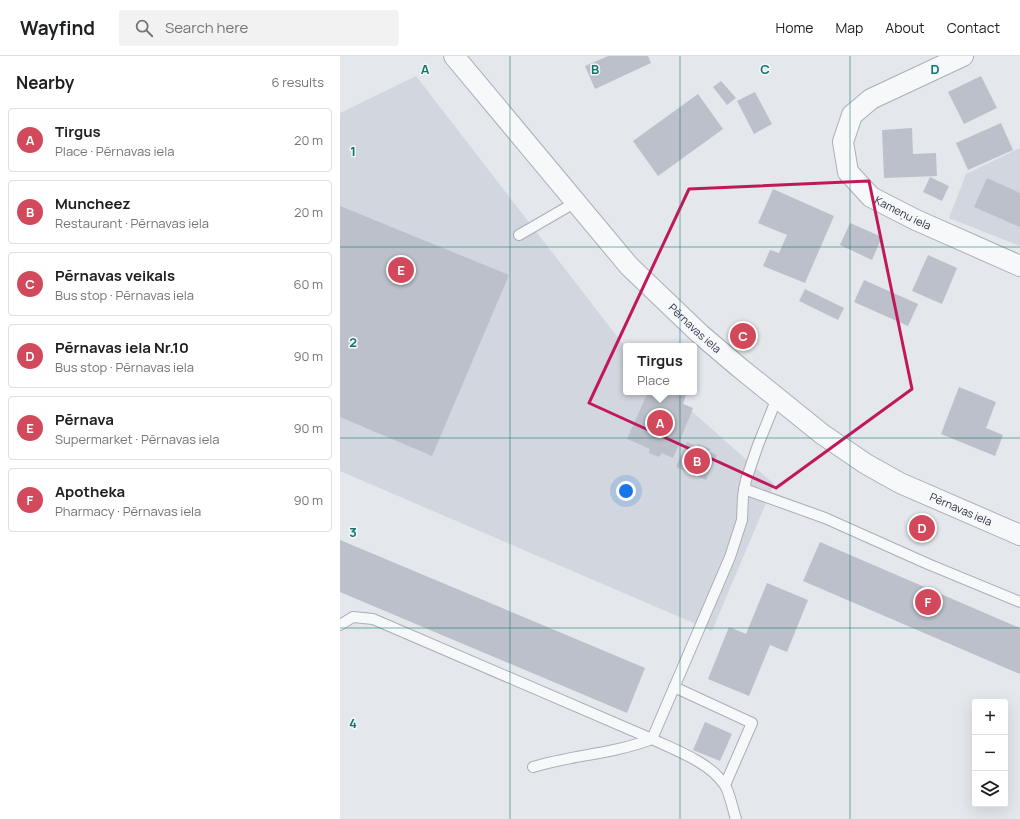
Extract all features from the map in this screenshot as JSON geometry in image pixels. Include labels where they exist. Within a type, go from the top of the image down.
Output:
[{"type":"street","name":"Pērnavas iela","points":[[454,56],[629,266],[700,334],[822,434],[866,464],[900,483],[1020,535]]},
{"type":"street","name":"Kameņu iela","points":[[963,56],[871,99],[852,115],[843,142],[848,172],[871,198],[916,220],[1020,266]]},
{"type":"lane","points":[[519,236],[576,202]]},
{"type":"lane","points":[[533,767],[554,760],[623,749],[652,739],[733,550],[742,520],[746,480],[758,445],[778,398]]},
{"type":"lane","points":[[744,489],[825,518],[928,564],[1020,602]]},
{"type":"lane","points":[[340,625],[353,617],[373,619],[678,751],[710,769],[725,785],[736,819]]},
{"type":"lane","points":[[674,687],[752,723],[725,785]]},
{"type":"highlighted area","points":[[869,181],[912,389],[776,488],[589,403],[689,189]]},
{"type":"shaded area","points":[[416,76],[623,344],[623,395],[673,395],[774,484],[712,631],[340,471],[340,113]]},
{"type":"shaded area","points":[[1020,148],[1020,246],[949,218],[966,174]]},
{"type":"building","points":[[608,56],[648,56],[651,63],[595,89],[585,66]]},
{"type":"building","points":[[981,76],[997,108],[964,124],[948,92]]},
{"type":"building","points":[[721,81],[736,98],[727,105],[713,87]]},
{"type":"building","points":[[755,92],[772,124],[754,134],[737,101]]},
{"type":"building","points":[[698,94],[723,129],[658,176],[633,141]]},
{"type":"building","points":[[1001,123],[1013,150],[968,170],[956,143]]},
{"type":"building","points":[[912,128],[913,154],[936,153],[937,176],[884,178],[882,130]]},
{"type":"building","points":[[930,177],[949,186],[942,201],[923,192]]},
{"type":"building","points":[[987,178],[1020,193],[1020,227],[974,207]]},
{"type":"building","points":[[773,189],[834,216],[805,283],[763,266],[770,250],[779,253],[787,235],[758,223]]},
{"type":"building","points":[[340,206],[509,275],[432,456],[340,417]]},
{"type":"building","points":[[850,223],[882,237],[872,260],[840,245]]},
{"type":"building","points":[[928,255],[957,268],[942,304],[912,291]]},
{"type":"building","points":[[864,280],[918,304],[908,326],[854,302]]},
{"type":"building","points":[[805,289],[844,308],[838,320],[799,301]]},
{"type":"building","points":[[959,387],[996,402],[986,428],[1003,435],[995,456],[941,434]]},
{"type":"building","points":[[647,395],[686,395],[683,404],[693,408],[673,458],[662,453],[659,457],[649,453],[650,449],[627,439]]},
{"type":"building","points":[[687,442],[697,447],[698,444],[710,449],[709,452],[717,455],[706,480],[676,467]]},
{"type":"building","points":[[340,540],[645,668],[627,713],[340,592]]},
{"type":"building","points":[[820,542],[1020,628],[1020,674],[803,581]]},
{"type":"building","points":[[767,583],[808,600],[787,652],[770,645],[749,696],[708,679],[729,627],[746,634]]},
{"type":"building","points":[[705,722],[732,734],[720,761],[693,750]]},
{"type":"place","name":"Pērnava","points":[[401,270]]},
{"type":"place","name":"Pērnavas veikals","points":[[743,336]]},
{"type":"place","name":"Tirgus","points":[[660,423]]},
{"type":"place","name":"Muncheez","points":[[697,461]]},
{"type":"place","name":"Pērnavas iela Nr.10","points":[[922,528]]},
{"type":"place","name":"Apotheka","points":[[928,602]]}]
